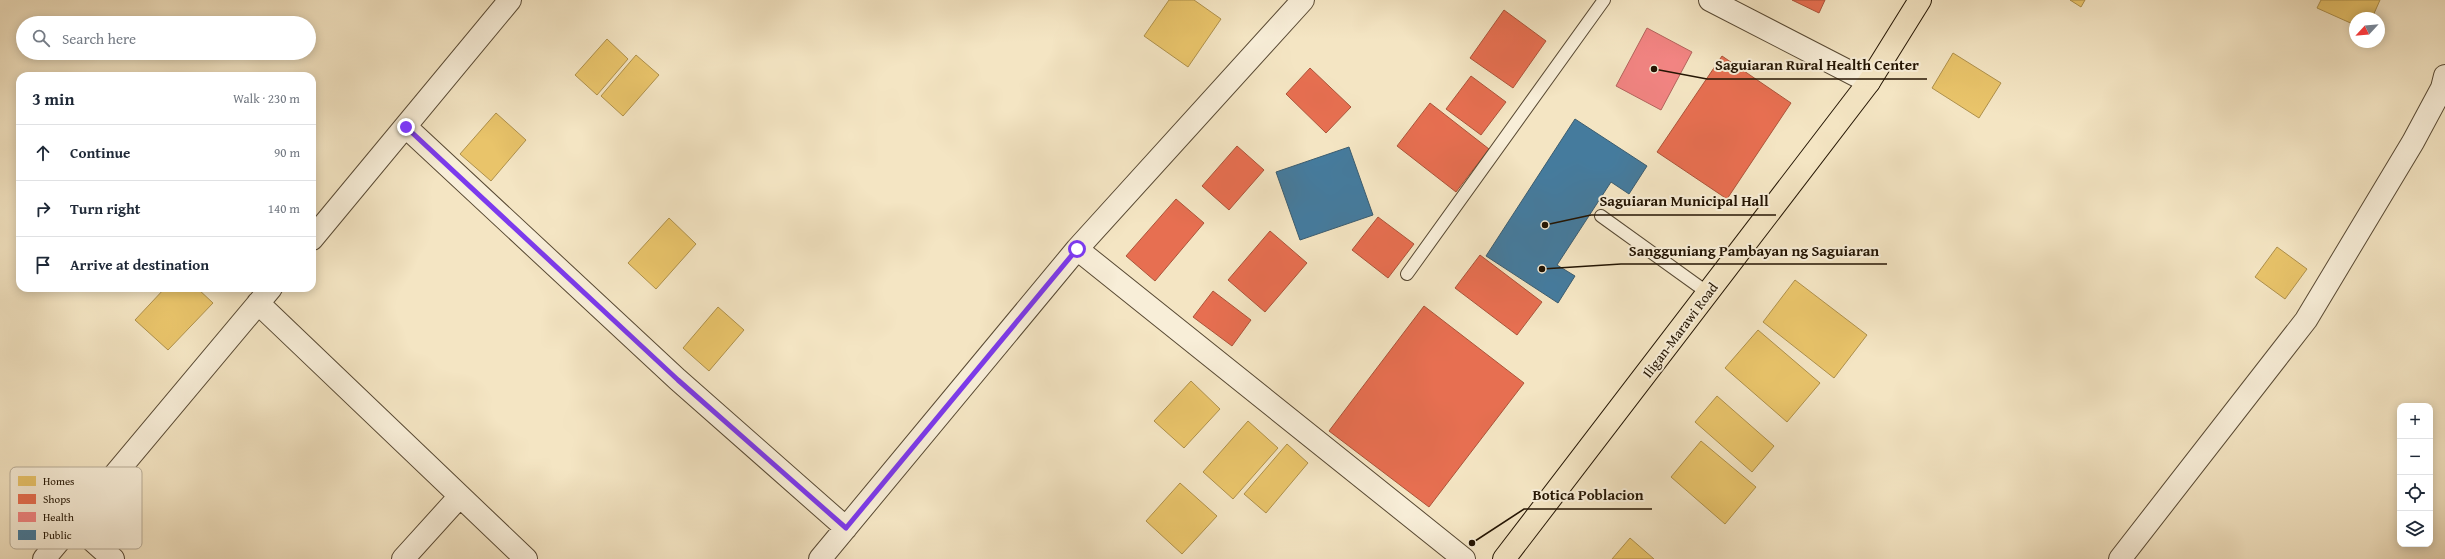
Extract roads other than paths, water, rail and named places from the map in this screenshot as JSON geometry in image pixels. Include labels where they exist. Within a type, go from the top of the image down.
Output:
[{"type":"highway","name":"Iligan-Marawi Road","points":[[1504,559],[1869,82],[1920,0]]},
{"type":"street","points":[[316,234],[510,0]]},
{"type":"street","points":[[820,559],[1077,249],[1303,0]]},
{"type":"street","points":[[1710,0],[1869,82]]},
{"type":"street","points":[[2120,559],[2306,320],[2413,142],[2442,88],[2445,76]]},
{"type":"street","points":[[406,127],[678,380],[846,528]]},
{"type":"street","points":[[1077,249],[1464,559]]},
{"type":"street","points":[[121,467],[264,296],[460,496],[526,559]]},
{"type":"street","points":[[403,559],[460,496]]},
{"type":"street","points":[[44,559],[52,549]]},
{"type":"street","points":[[102,549],[113,559]]},
{"type":"lane","points":[[1407,274],[1604,0]]},
{"type":"lane","points":[[1601,216],[1708,293]]},
{"type":"place","name":"Saguiaran Rural Health Center","points":[[1654,69]]},
{"type":"place","name":"Saguiaran Municipal Hall","points":[[1545,225]]},
{"type":"place","name":"Sangguniang Pambayan ng Saguiaran","points":[[1542,269]]},
{"type":"place","name":"Botica Poblacion","points":[[1472,543]]}]
